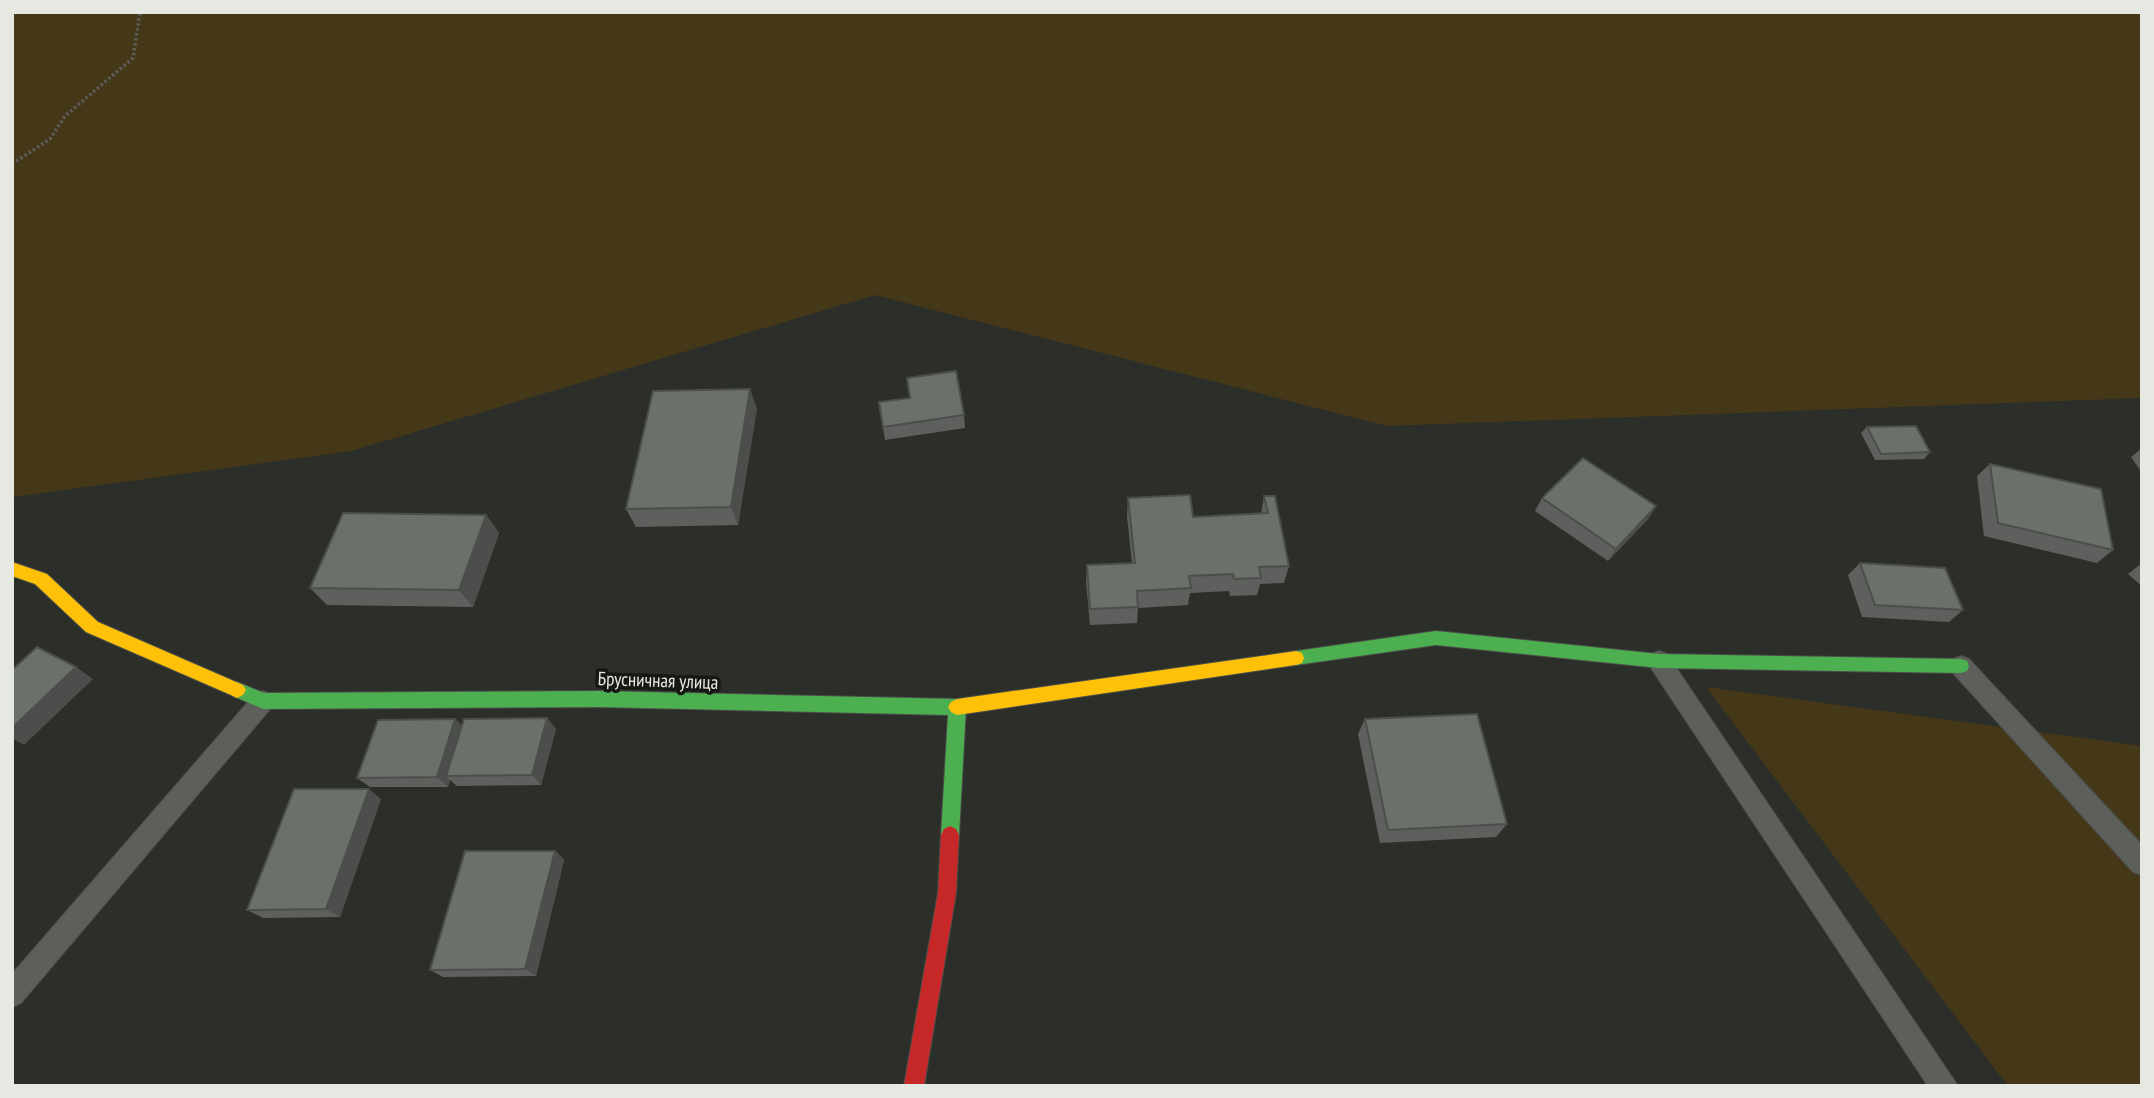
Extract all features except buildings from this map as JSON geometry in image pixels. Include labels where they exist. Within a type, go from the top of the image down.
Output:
[{"type":"street","name":"Брусничная улица","points":[[12,569],[41,579],[92,627],[263,701],[599,699],[957,707],[1436,638],[1660,661],[1961,666]]},
{"type":"street","points":[[914,1086],[947,893],[957,707]]},
{"type":"lane","points":[[1660,661],[1944,1086]]},
{"type":"lane","points":[[1961,666],[2142,863]]},
{"type":"lane","points":[[12,994],[263,701]]},
{"type":"path","points":[[12,164],[50,139],[65,116],[133,58],[140,12]]},
{"type":"shaded area","points":[[12,12],[2142,12],[2142,398],[1387,426],[875,295],[351,451],[12,497]]},
{"type":"shaded area","points":[[1706,687],[2142,746],[2142,1086],[2008,1086]]},
{"type":"traffic: fast","points":[[1296,658],[1436,638],[1659,661],[1961,666]]},
{"type":"traffic: fast","points":[[237,690],[263,701],[599,699],[957,707],[950,835]]},
{"type":"traffic: slow","points":[[12,569],[41,579],[92,627],[237,690]]},
{"type":"traffic: slow","points":[[957,707],[1296,658]]},
{"type":"traffic: jam","points":[[914,1086],[947,893],[950,835]]}]
